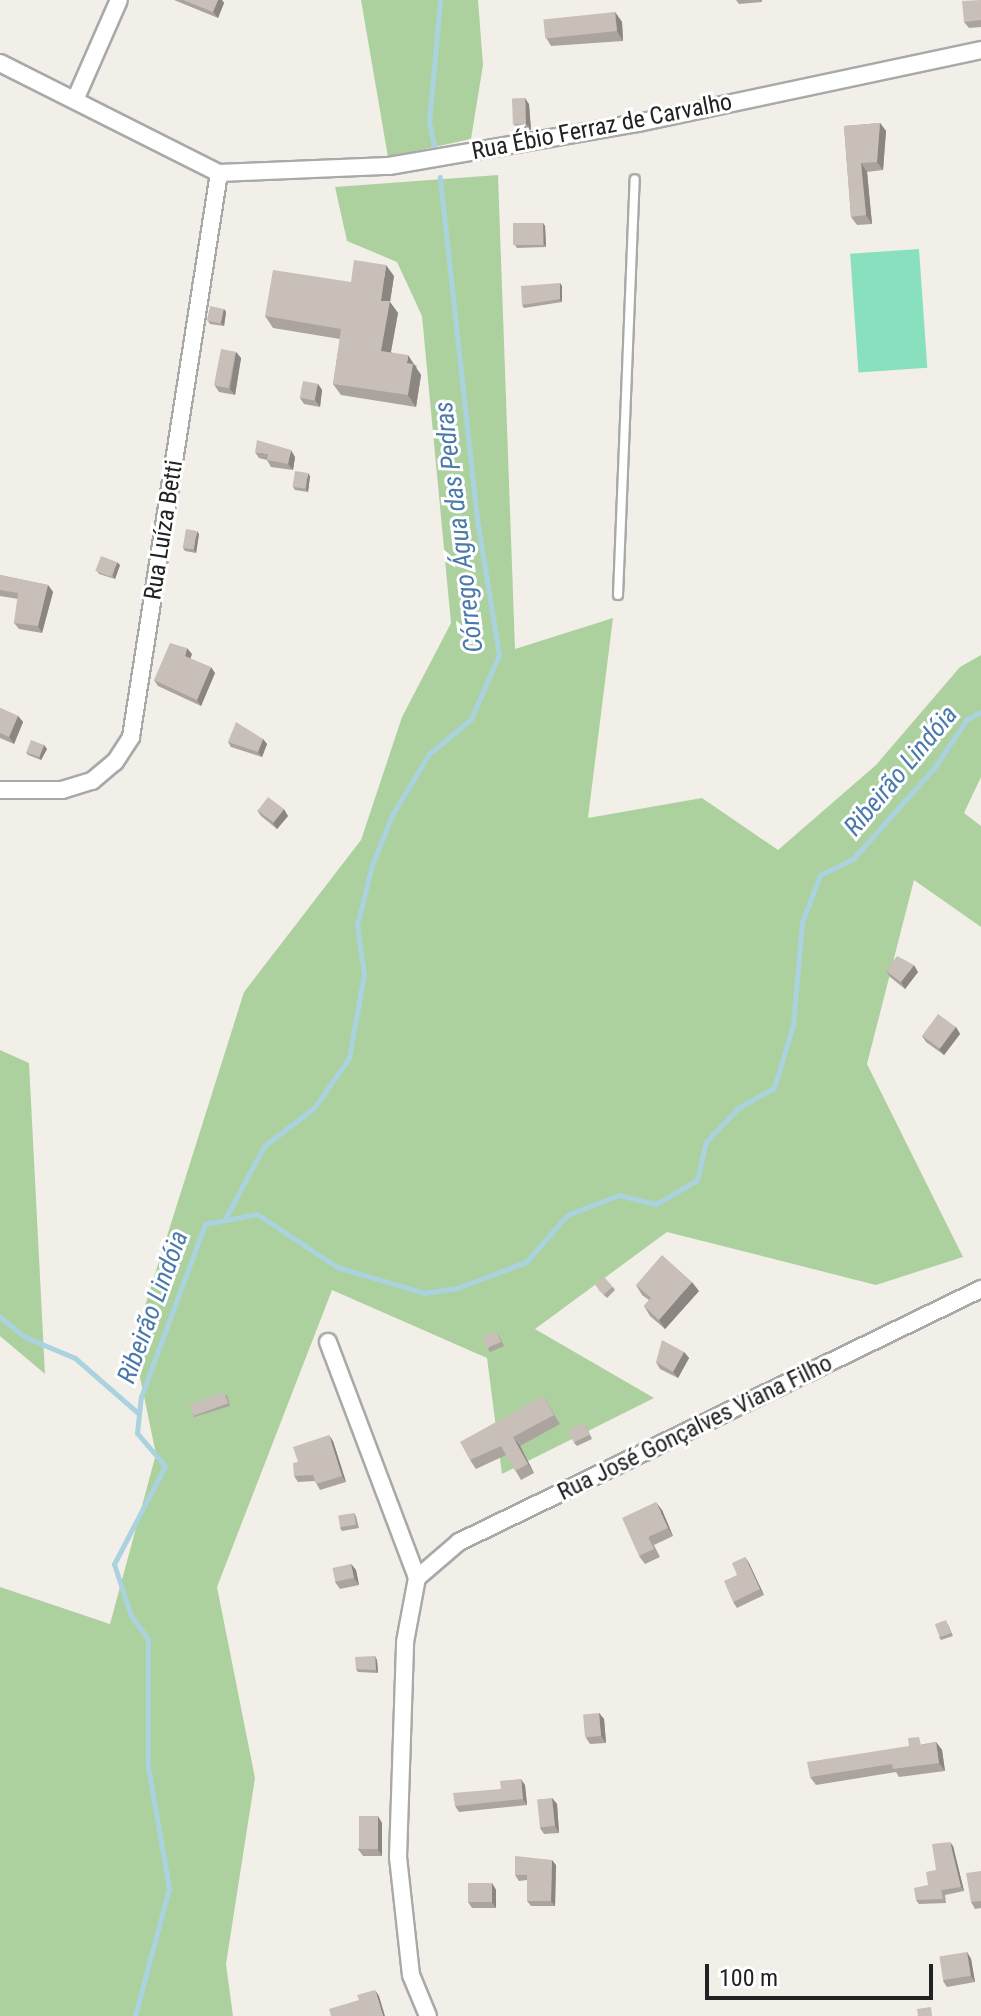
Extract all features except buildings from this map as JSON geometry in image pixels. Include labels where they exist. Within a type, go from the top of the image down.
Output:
[{"type":"street","points":[[75,100],[119,0]]},
{"type":"street","name":"Rua Ébio Ferraz de Carvalho","points":[[219,173],[389,166],[638,123],[981,50]]},
{"type":"street","points":[[0,63],[219,173]]},
{"type":"street","name":"Rua Luíza Betti","points":[[0,790],[62,790],[92,781],[115,762],[131,737],[219,173]]},
{"type":"street","name":"Rua José Gonçalves Viana Filho","points":[[417,1578],[459,1542],[981,1289]]},
{"type":"street","points":[[328,1342],[417,1578],[405,1642],[398,1857],[411,1975],[428,2016]]},
{"type":"lane","points":[[618,595],[635,179]]},
{"type":"green space","points":[[361,0],[478,0],[483,65],[471,139],[388,157]]},
{"type":"green space","points":[[498,175],[515,649],[613,618],[588,818],[702,798],[778,850],[876,765],[960,667],[981,655],[981,777],[964,813],[981,826],[981,927],[914,880],[867,1064],[963,1257],[876,1285],[667,1232],[535,1329],[654,1398],[502,1474],[487,1358],[332,1290],[217,1587],[255,1778],[226,1964],[233,2016],[0,2016],[0,1587],[110,1624],[156,1454],[133,1344],[244,992],[361,840],[402,717],[451,623],[422,316],[397,262],[347,241],[335,187]]},
{"type":"green space","points":[[919,249],[927,368],[858,373],[850,254]]},
{"type":"green space","points":[[0,1050],[29,1063],[45,1374],[0,1336]]},
{"type":"waterway","name":"Córrego Água das Pedras","points":[[435,150],[429,122],[440,0]]},
{"type":"waterway","name":"Córrego Água das Pedras","points":[[226,1217],[264,1146],[314,1108],[349,1058],[364,974],[357,925],[372,865],[392,815],[429,754],[471,719],[499,655],[477,519],[440,177]]},
{"type":"waterway","name":"Ribeirão Lindóia","points":[[135,2016],[169,1888],[148,1767],[148,1639],[131,1616],[114,1564],[165,1466],[137,1433],[141,1397],[205,1224],[257,1214],[337,1267],[425,1293],[457,1288],[526,1262],[567,1215],[619,1195],[656,1204],[697,1180],[706,1142],[738,1108],[774,1088],[793,1025],[802,922],[820,875],[853,859],[934,768],[967,719],[981,712]]},
{"type":"waterway","points":[[0,1317],[25,1337],[75,1358],[139,1414]]}]
